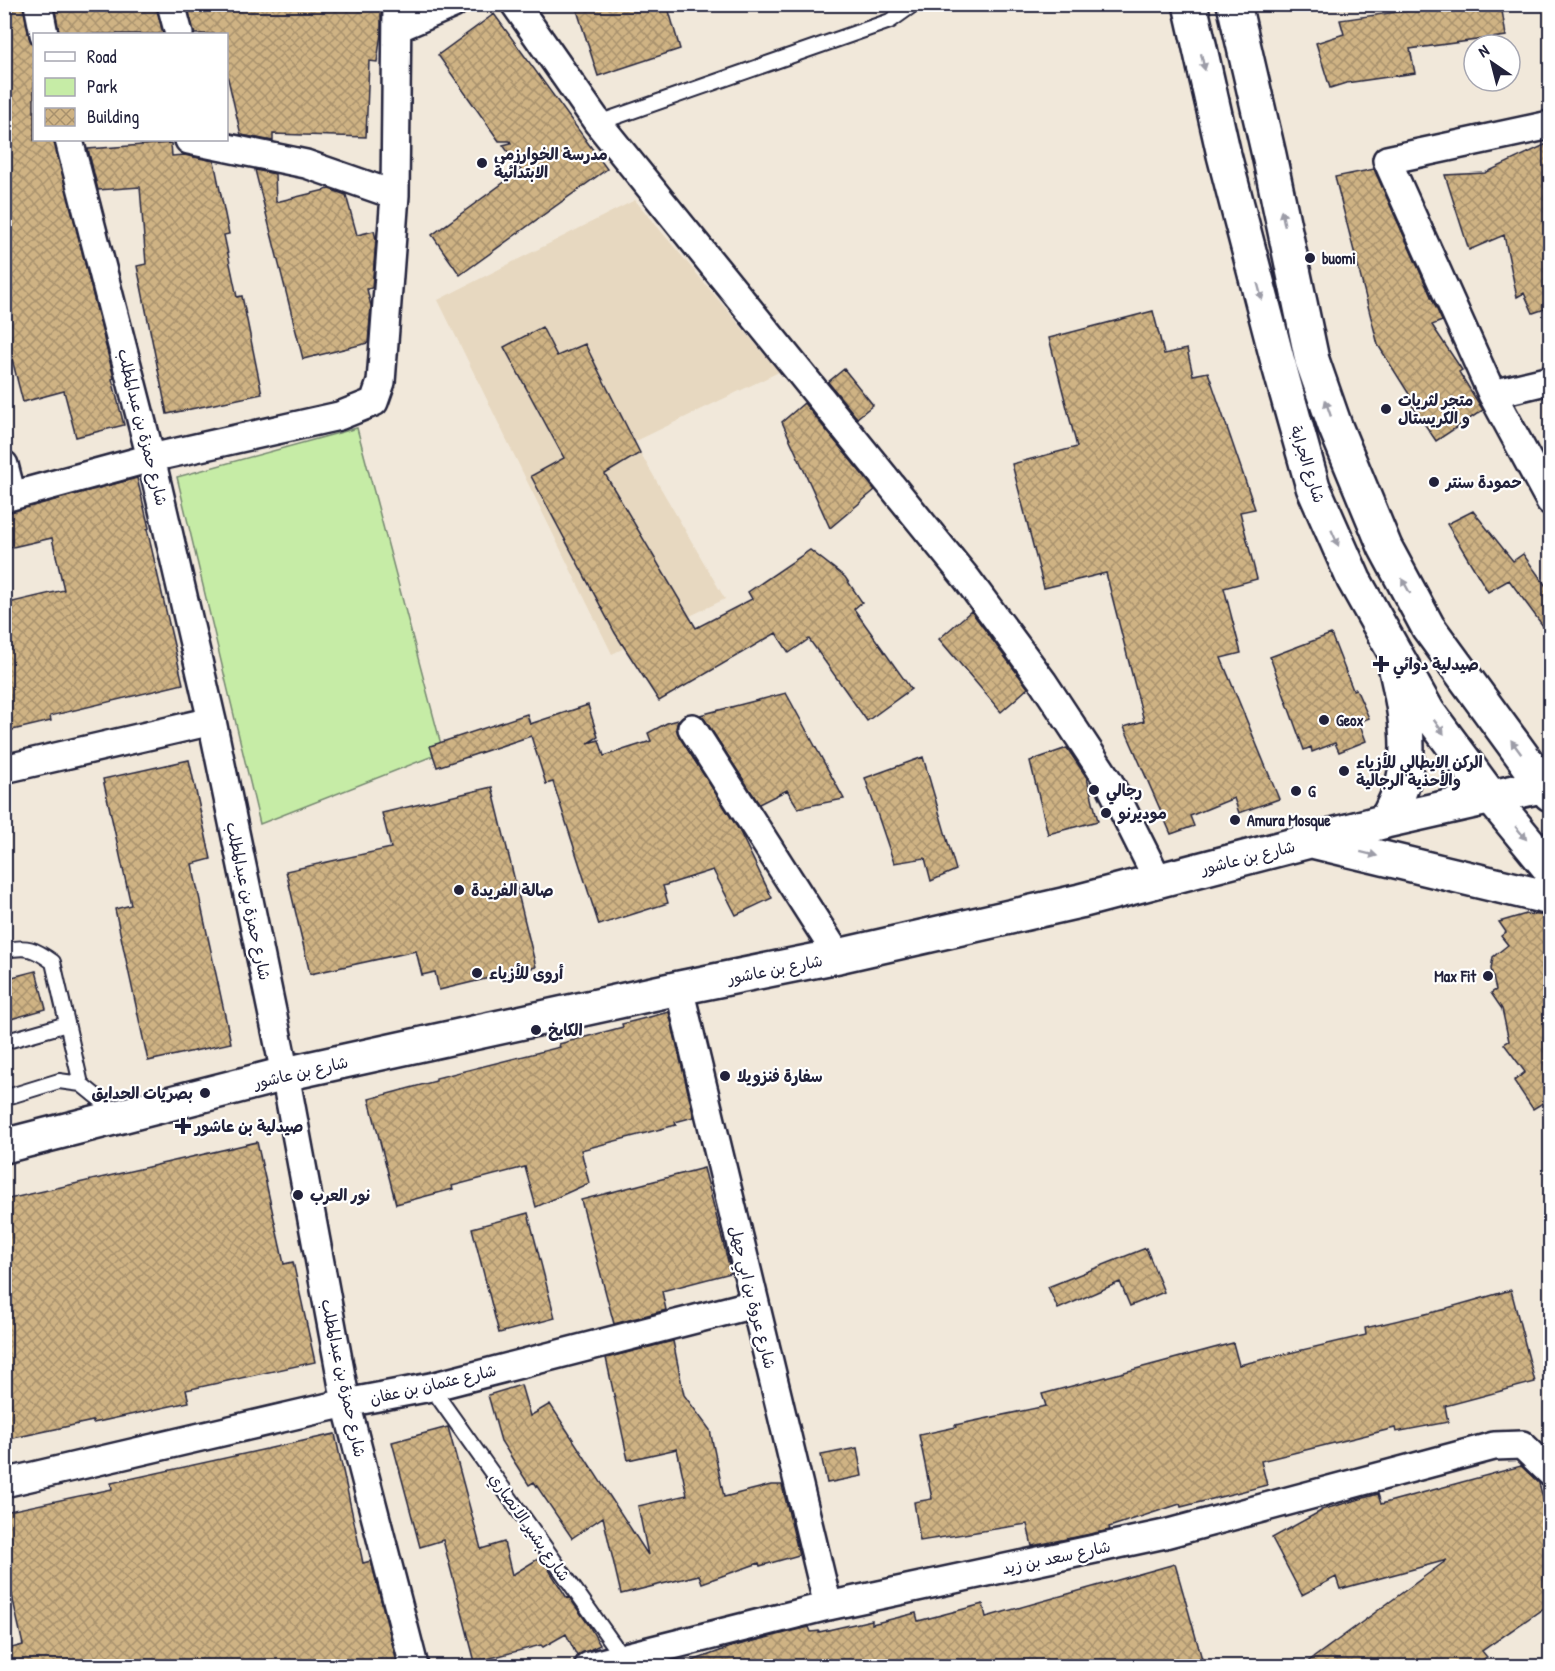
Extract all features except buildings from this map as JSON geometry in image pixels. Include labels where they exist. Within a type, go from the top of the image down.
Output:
[{"type":"main road","name":"شارع الجرابة","points":[[1190,4],[1227,167],[1313,487],[1354,580],[1428,712],[1491,797],[1551,868]]},
{"type":"main road","points":[[1234,4],[1269,155],[1312,360],[1339,436],[1385,547],[1428,627],[1549,788]]},
{"type":"main road","points":[[1386,821],[1406,770],[1406,739],[1401,691],[1391,648]]},
{"type":"main road","name":"شارع بن عاشور","points":[[4,1146],[285,1074],[679,988],[838,956],[1080,901],[1386,821],[1491,797],[1549,788]]},
{"type":"main road","points":[[1312,841],[1551,898]]},
{"type":"street","points":[[38,4],[44,33]]},
{"type":"street","points":[[171,4],[179,33]]},
{"type":"street","points":[[4,465],[8,497],[152,458],[339,416],[374,402],[381,382],[394,195],[397,16],[453,4]]},
{"type":"street","points":[[515,4],[598,123],[967,579],[1009,635],[1049,690],[1109,782],[1158,880]]},
{"type":"street","points":[[1551,125],[1387,160],[1492,394],[1551,501]]},
{"type":"street","name":"شارع حمزة بن عبدالمطلب","points":[[69,141],[152,458],[212,721],[285,1074],[346,1402],[414,1666]]},
{"type":"street","points":[[200,141],[306,164],[394,195]]},
{"type":"street","points":[[1492,394],[1551,380]]},
{"type":"street","points":[[4,769],[212,721]]},
{"type":"street","points":[[692,728],[838,956]]},
{"type":"street","name":"شارع عروة بن ابي جهل","points":[[679,988],[828,1606]]},
{"type":"street","name":"شارع عثمان بن عفان","points":[[4,1483],[346,1402],[430,1387],[754,1304]]},
{"type":"street","name":"شارع سعد بن زيد","points":[[589,1666],[627,1663],[828,1606],[1165,1534],[1494,1446],[1522,1445],[1551,1472]]},
{"type":"lane","points":[[598,123],[890,21],[914,4]]},
{"type":"lane","points":[[4,951],[19,947],[36,950],[53,962],[81,1084]]},
{"type":"lane","points":[[7,1041],[68,1024]]},
{"type":"lane","points":[[4,1098],[59,1081],[81,1084],[121,1116]]},
{"type":"lane","name":"شارع بشير الانصاري","points":[[430,1387],[627,1663]]},
{"type":"shaded area","points":[[635,200],[779,372],[634,442],[725,599],[612,654],[438,300]]},
{"type":"green space","points":[[357,428],[443,752],[260,824],[177,477]]},
{"type":"place","name":"مدرسة الخوارزمي الابتدائية","points":[[482,163]]},
{"type":"place","name":"buomi","points":[[1310,258]]},
{"type":"place","name":"متجر لثريات و الكريستال","points":[[1386,409]]},
{"type":"place","name":"حمودة سنتر","points":[[1434,482]]},
{"type":"place","name":"صيدلية دوائي","points":[[1381,664]]},
{"type":"place","name":"Geox","points":[[1324,720]]},
{"type":"place","name":"الركن الايطالي للأزياء والأحذية الرجالية","points":[[1344,771]]},
{"type":"place","name":"رجالي","points":[[1094,790]]},
{"type":"place","name":"G","points":[[1296,791]]},
{"type":"place","name":"موديرنو","points":[[1106,813]]},
{"type":"place","name":"Amura Mosque","points":[[1235,820]]},
{"type":"place","name":"صالة الفريدة","points":[[459,890]]},
{"type":"place","name":"أروى للأزياء","points":[[477,973]]},
{"type":"place","name":"Max Fit","points":[[1488,976]]},
{"type":"place","name":"الكايخ","points":[[536,1030]]},
{"type":"place","name":"سفارة فنزويلا","points":[[725,1076]]},
{"type":"place","name":"بصريات الحدايق","points":[[205,1093]]},
{"type":"place","name":"صيدلية بن عاشور","points":[[183,1126]]},
{"type":"place","name":"نور العرب","points":[[298,1195]]}]
